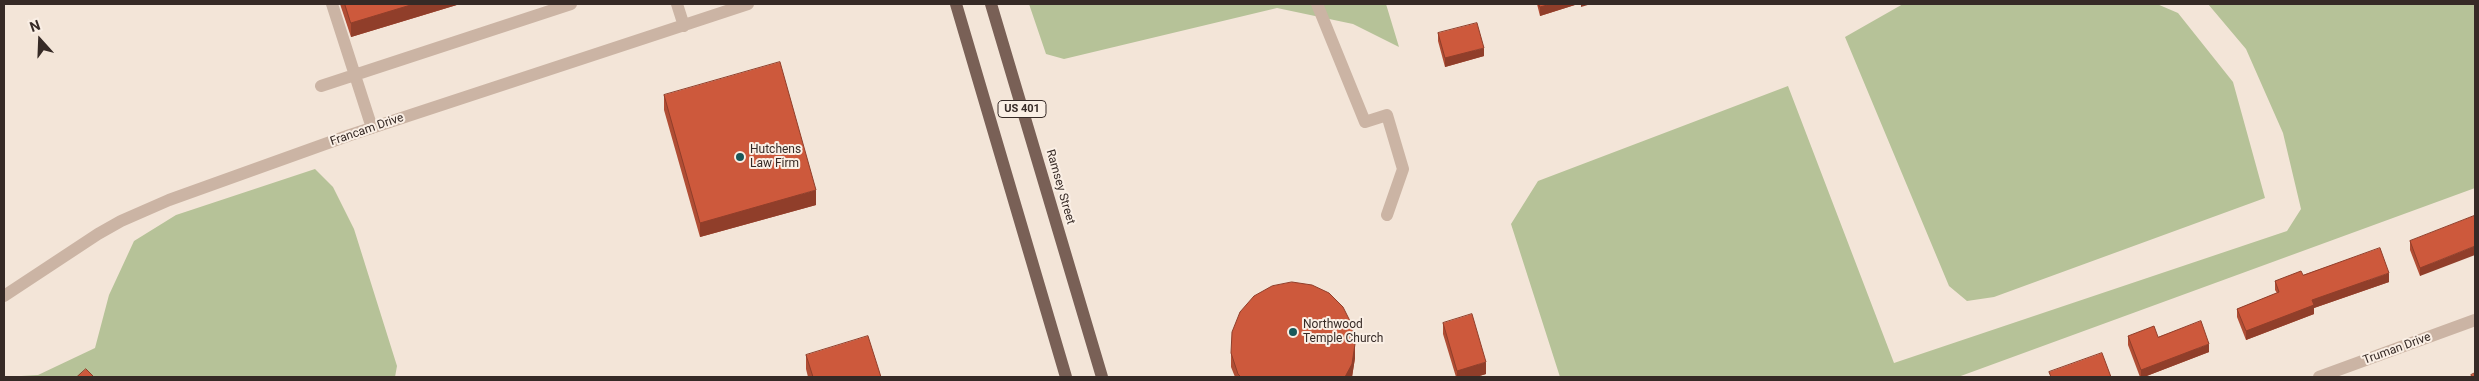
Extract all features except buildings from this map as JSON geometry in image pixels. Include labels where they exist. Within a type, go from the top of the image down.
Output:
[{"type":"main road","name":"US 401","points":[[956,4],[1066,377]]},
{"type":"main road","name":"Ramsey Street","points":[[991,4],[1102,377]]},
{"type":"street","points":[[332,4],[372,128]]},
{"type":"street","points":[[321,86],[571,4]]},
{"type":"street","points":[[677,4],[684,26]]},
{"type":"street","name":"Francam Drive","points":[[4,296],[98,234],[143,211],[372,128],[748,4]]},
{"type":"street","points":[[1317,4],[1365,122],[1386,115],[1403,169],[1387,215]]},
{"type":"street","name":"Truman Drive","points":[[2319,377],[2475,320]]},
{"type":"green space","points":[[1029,4],[1386,4],[1399,47],[1353,24],[1277,8],[1064,59],[1046,54]]},
{"type":"green space","points":[[1903,4],[2157,4],[2178,13],[2233,82],[2265,198],[1994,297],[1967,301],[1949,286],[1845,37]]},
{"type":"green space","points":[[2208,4],[2475,4],[2475,188],[1958,377],[1560,377],[1511,224],[1538,181],[1788,86],[1894,363],[2287,231],[2301,209],[2283,133],[2246,49]]},
{"type":"green space","points":[[315,169],[333,187],[354,229],[397,366],[395,377],[4,377],[38,375],[95,348],[109,295],[134,241],[176,215]]},
{"type":"place","name":"Hutchens Law Firm","points":[[740,157]]},
{"type":"place","name":"Northwood Temple Church","points":[[1293,332]]}]
